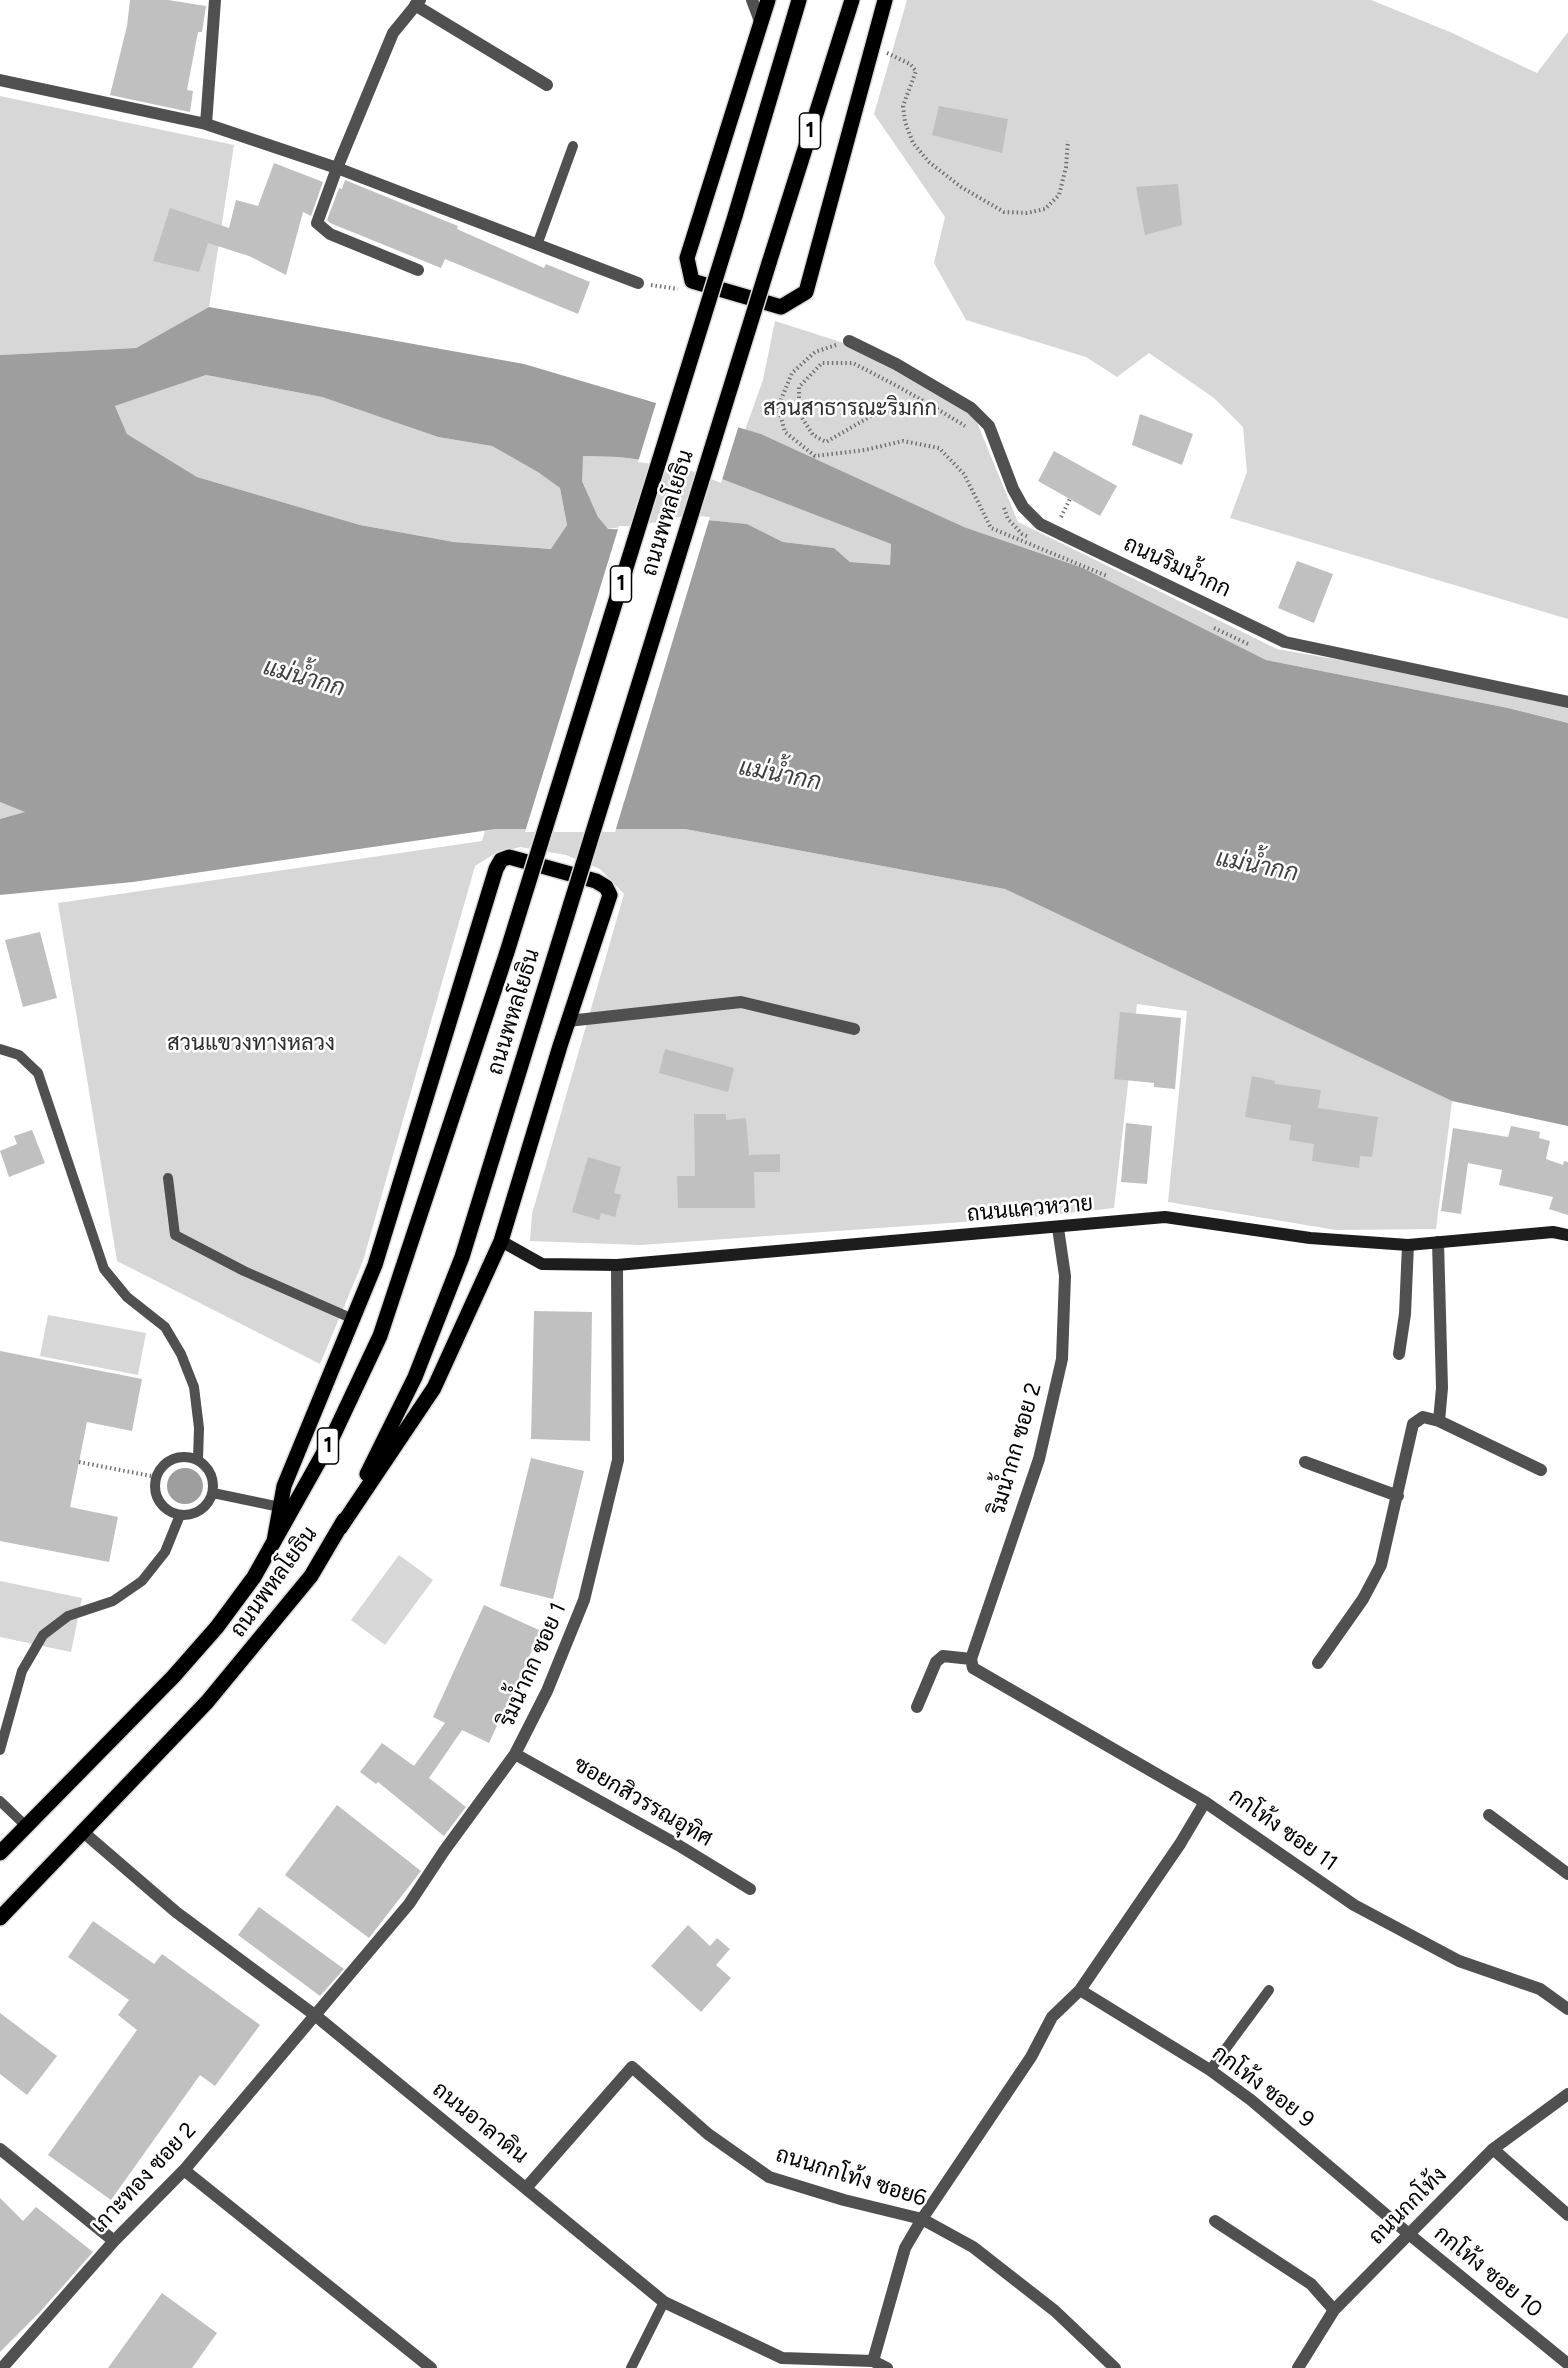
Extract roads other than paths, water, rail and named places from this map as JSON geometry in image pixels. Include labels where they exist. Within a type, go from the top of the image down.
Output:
[{"type":"main road","points":[[768,0],[687,258],[692,281],[781,307],[806,292],[885,0]]},
{"type":"main road","name":"ถนนพหลโยธิน","points":[[0,1853],[173,1677],[217,1627],[254,1577],[332,1438],[380,1336],[507,952],[735,216],[799,0]]},
{"type":"main road","name":"ถนนพหลโยธิน","points":[[0,1918],[207,1702],[272,1627],[311,1576],[340,1528],[415,1377],[462,1257],[852,0]]},
{"type":"main road","points":[[274,1541],[284,1486],[375,1265],[496,869],[501,860],[510,857],[596,881],[606,887],[610,896],[568,1021],[501,1241],[434,1388],[340,1528]]},
{"type":"street","points":[[206,124],[215,0]]},
{"type":"street","points":[[752,0],[761,24]]},
{"type":"street","points":[[418,270],[322,230],[317,223],[337,168],[393,33],[418,2],[547,85]]},
{"type":"street","points":[[0,80],[206,124],[337,168],[639,283]]},
{"type":"street","name":"ถนนริมน้ำกก","points":[[849,341],[926,381],[977,414],[989,426],[1023,507],[1040,524],[1285,642],[1568,702]]},
{"type":"street","points":[[568,1021],[741,1002],[854,1029]]},
{"type":"street","name":"ถนนแควหวาย","points":[[501,1241],[542,1264],[617,1265],[1165,1217],[1310,1238],[1408,1245],[1553,1232],[1568,1235]]},
{"type":"street","name":"ริมน้ำกก ซอย 2","points":[[971,1659],[1039,1459],[1062,1359],[1065,1276],[1058,1228]]},
{"type":"street","points":[[1438,1242],[1442,1388],[1439,1421]]},
{"type":"street","points":[[1399,1354],[1405,1314],[1408,1245]]},
{"type":"street","name":"ริมน้ำกก ซอย 1","points":[[316,2016],[410,1904],[444,1851],[515,1754],[547,1691],[584,1600],[618,1460],[617,1265]]},
{"type":"street","points":[[1318,1663],[1363,1599],[1381,1565],[1413,1424],[1423,1417],[1439,1421],[1541,1470]]},
{"type":"street","points":[[1305,1462],[1398,1496]]},
{"type":"street","points":[[917,1707],[936,1662],[943,1656],[971,1659]]},
{"type":"street","name":"กกโท้ง ซอย 11","points":[[971,1659],[970,1664],[978,1673],[1205,1802],[1354,1905],[1459,1961],[1540,1989],[1568,2009]]},
{"type":"street","name":"ซอยกสิวรรณอุทิศ","points":[[515,1754],[678,1845],[750,1889]]},
{"type":"street","points":[[873,2361],[905,2248],[922,2219],[1031,2057],[1052,2017],[1080,1990],[1180,1844],[1205,1802]]},
{"type":"street","points":[[1489,1815],[1568,1874]]},
{"type":"street","name":"ถนนอาลาดิน","points":[[82,1831],[176,1912],[316,2016],[664,2302],[782,2358],[873,2361],[887,2368]]},
{"type":"street","name":"กกโท้ง ซอย 9","points":[[1080,1990],[1210,2070],[1251,2100],[1410,2235]]},
{"type":"street","name":"เกาะทอง ซอย 2","points":[[2,2368],[114,2241],[184,2170],[316,2016]]},
{"type":"street","name":"ถนนกกโท้ง ซอย6","points":[[526,2188],[632,2067],[708,2134],[769,2177],[844,2200],[922,2219],[973,2247],[1055,2311],[1115,2368]]},
{"type":"street","name":"ถนนกกโท้ง","points":[[1298,2368],[1334,2310],[1493,2149],[1568,2094]]},
{"type":"street","points":[[0,2149],[114,2241]]},
{"type":"street","points":[[1493,2149],[1568,2215]]},
{"type":"street","points":[[184,2170],[431,2368]]},
{"type":"street","points":[[1215,2221],[1311,2284],[1334,2310]]},
{"type":"street","name":"กกโท้ง ซอย 10","points":[[1410,2235],[1568,2364]]},
{"type":"lane","points":[[537,245],[573,146]]},
{"type":"lane","points":[[0,1050],[19,1055],[38,1072],[104,1269],[128,1297],[165,1327],[181,1354],[194,1387],[199,1428],[198,1460]]},
{"type":"lane","points":[[168,1178],[175,1235],[244,1271],[353,1319]]},
{"type":"lane","points":[[188,1456],[198,1460],[210,1471],[213,1479],[213,1493],[209,1502],[197,1513],[180,1515],[162,1505],[155,1492],[156,1477],[171,1459],[188,1456]]},
{"type":"lane","points":[[213,1493],[280,1507]]},
{"type":"lane","points":[[0,1750],[22,1671],[43,1635],[68,1616],[113,1601],[142,1581],[165,1552],[180,1515]]},
{"type":"lane","points":[[0,1801],[27,1827]]},
{"type":"lane","points":[[1210,2070],[1269,1990]]},
{"type":"lane","points":[[631,2368],[664,2302]]},
{"type":"water","name":"แม่น้ำกก","points":[[209,307],[524,364],[761,434],[964,527],[1083,568],[1266,660],[1508,708],[1568,723],[1568,1126],[1452,1101],[1005,889],[685,829],[496,829],[133,882],[0,895],[0,819],[25,812],[0,802],[0,355],[136,348]],"holes":[[[206,375],[322,397],[438,437],[492,446],[538,472],[560,488],[567,525],[551,549],[454,542],[360,525],[197,477],[127,434],[115,406]],[[583,456],[619,457],[688,466],[891,544],[890,565],[850,562],[834,548],[783,542],[747,524],[687,518],[639,530],[608,529],[598,517],[582,481]]]},
{"type":"water","points":[[185,1468],[198,1473],[203,1486],[198,1499],[185,1504],[172,1499],[167,1486],[172,1473]]},
{"type":"park label","name":"สวนสาธารณะริมกก","points":[[850,409]]},
{"type":"park label","name":"สวนแขวงทางหลวง","points":[[251,1044]]}]
